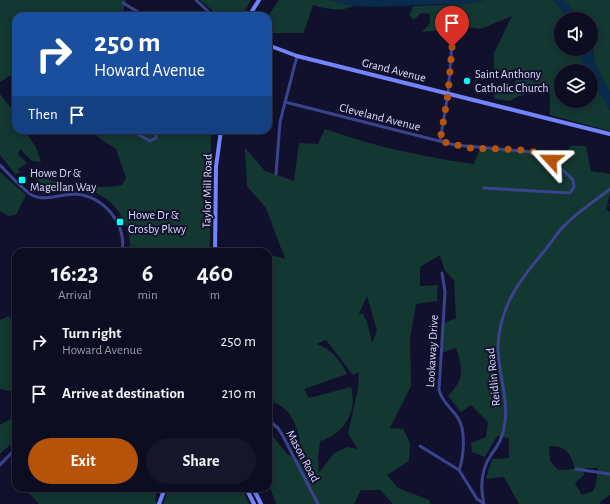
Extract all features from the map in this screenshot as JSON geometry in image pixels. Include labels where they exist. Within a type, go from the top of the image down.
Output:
[{"type":"street","points":[[196,0],[209,12]]},
{"type":"street","points":[[252,12],[259,0]]},
{"type":"street","points":[[123,3],[138,12]]},
{"type":"street","points":[[440,141],[448,94],[453,32]]},
{"type":"street","name":"Grand Avenue","points":[[272,47],[297,56],[610,134]]},
{"type":"street","points":[[276,174],[280,122],[297,56]]},
{"type":"street","name":"Cleveland Avenue","points":[[285,102],[472,148],[530,152],[546,155],[566,155]]},
{"type":"street","points":[[137,134],[150,141],[156,138],[158,136],[157,134]]},
{"type":"street","name":"Taylor Mill Road","points":[[215,248],[216,167],[220,134]]},
{"type":"street","points":[[484,188],[570,193],[574,187],[573,180],[546,155]]},
{"type":"street","points":[[0,165],[32,195],[40,197],[76,194],[92,198],[101,203],[119,224],[123,237],[122,248]]},
{"type":"street","name":"Reidlin Road","points":[[483,504],[481,483],[482,475],[488,459],[500,441],[506,418],[498,349],[506,306],[525,273],[563,227],[610,189]]},
{"type":"street","name":"Lookaway Drive","points":[[442,273],[445,292],[439,390],[442,399],[458,418],[462,427],[459,470]]},
{"type":"street","name":"Mason Road","points":[[272,423],[284,436],[318,504]]},
{"type":"street","points":[[420,446],[459,470],[477,498],[483,504]]},
{"type":"street","points":[[0,465],[12,452]]},
{"type":"street","points":[[576,469],[582,471],[600,471],[610,474]]},
{"type":"street","points":[[159,504],[164,492]]},
{"type":"street","points":[[248,492],[254,504]]},
{"type":"street","points":[[255,492],[261,504]]},
{"type":"green space","points":[[0,0],[126,0],[123,12],[12,12],[12,74],[0,82]]},
{"type":"green space","points":[[200,0],[251,0],[244,12],[214,12]]},
{"type":"green space","points":[[279,0],[329,0],[354,6],[344,9],[334,9],[313,5],[303,33],[272,33],[272,12],[271,12]]},
{"type":"green space","points":[[484,0],[553,0],[564,12],[554,12],[554,56],[582,56],[584,64],[554,64],[554,108],[598,108],[598,90],[610,110],[610,131],[550,115],[550,94],[529,93],[510,101],[495,99],[494,92],[514,85],[518,73],[494,71],[494,53],[512,16],[481,29],[466,27],[422,32],[430,23],[430,14],[421,13],[414,20],[409,15],[413,6],[466,4]]},
{"type":"green space","points":[[563,0],[610,0],[610,92],[604,83],[598,69],[598,64],[596,64],[594,57],[598,56],[598,12],[574,12]]},
{"type":"green space","points":[[0,94],[12,109],[12,134],[27,134],[36,147],[41,162],[32,161],[20,149],[18,154],[27,163],[18,169],[20,173],[15,174],[0,155]]},
{"type":"green space","points":[[325,129],[361,141],[398,150],[474,164],[480,148],[565,155],[570,146],[586,146],[591,171],[610,174],[610,193],[606,209],[610,212],[610,495],[600,502],[600,504],[519,504],[504,477],[486,479],[492,459],[509,458],[509,438],[497,436],[485,457],[472,452],[471,443],[486,437],[488,422],[471,405],[461,412],[448,396],[454,390],[460,379],[461,368],[456,348],[441,353],[442,324],[456,318],[454,280],[445,271],[440,255],[420,267],[420,286],[438,285],[437,301],[416,304],[410,338],[411,386],[390,428],[403,429],[410,443],[409,461],[387,475],[398,488],[429,500],[431,504],[393,504],[380,490],[361,490],[354,504],[276,504],[272,492],[272,435],[287,454],[302,462],[298,433],[291,416],[278,404],[272,402],[272,255],[285,259],[266,208],[247,186],[245,148],[265,171],[294,181],[299,143],[318,144]],"holes":[[[367,296],[377,331],[372,343],[367,321],[362,313],[358,316]],[[326,340],[353,375],[359,372],[358,388],[348,434],[358,449],[348,447],[334,453],[319,473],[318,458],[320,441],[329,438],[342,427],[351,413],[353,396],[351,387],[309,398],[304,389],[347,374],[331,352],[316,344]],[[549,446],[564,449],[572,459],[575,469],[558,470],[550,461]],[[585,468],[598,468],[596,484],[593,491],[582,495],[575,483],[584,475]]]},
{"type":"green space","points":[[95,134],[211,134],[210,248],[129,248],[129,234],[126,225],[122,216],[109,201],[93,192],[81,190],[68,190],[43,194],[32,184],[43,176],[50,180],[70,185],[104,187],[122,185],[126,178],[116,149]]},
{"type":"green space","points":[[0,172],[26,195],[16,215],[8,216],[0,211]]},
{"type":"green space","points":[[9,316],[12,323],[12,389],[10,391],[0,389],[0,320]]},
{"type":"green space","points":[[12,419],[11,444],[0,454],[0,425]]},
{"type":"green space","points":[[28,492],[156,492],[155,502],[162,504],[39,504]]},
{"type":"green space","points":[[168,492],[244,492],[249,504],[163,504]]},
{"type":"water","points":[[329,0],[484,0],[466,4],[378,7],[354,6]]},
{"type":"water","points":[[553,0],[563,0],[574,12],[564,12]]},
{"type":"water","points":[[582,56],[594,56],[596,64],[584,64]]},
{"type":"water","points":[[598,70],[610,92],[610,110],[598,90]]},
{"type":"waterway","points":[[602,214],[610,204]]},
{"type":"place","name":"Saint Anthony Catholic Church","points":[[467,81]]},
{"type":"place","name":"Howe Dr & Magellan Way","points":[[22,180]]},
{"type":"place","name":"Howe Dr & Crosby Pkwy","points":[[120,222]]},
{"type":"route","points":[[452,47],[448,94],[440,141],[472,148],[536,152],[546,155],[551,160]]}]
